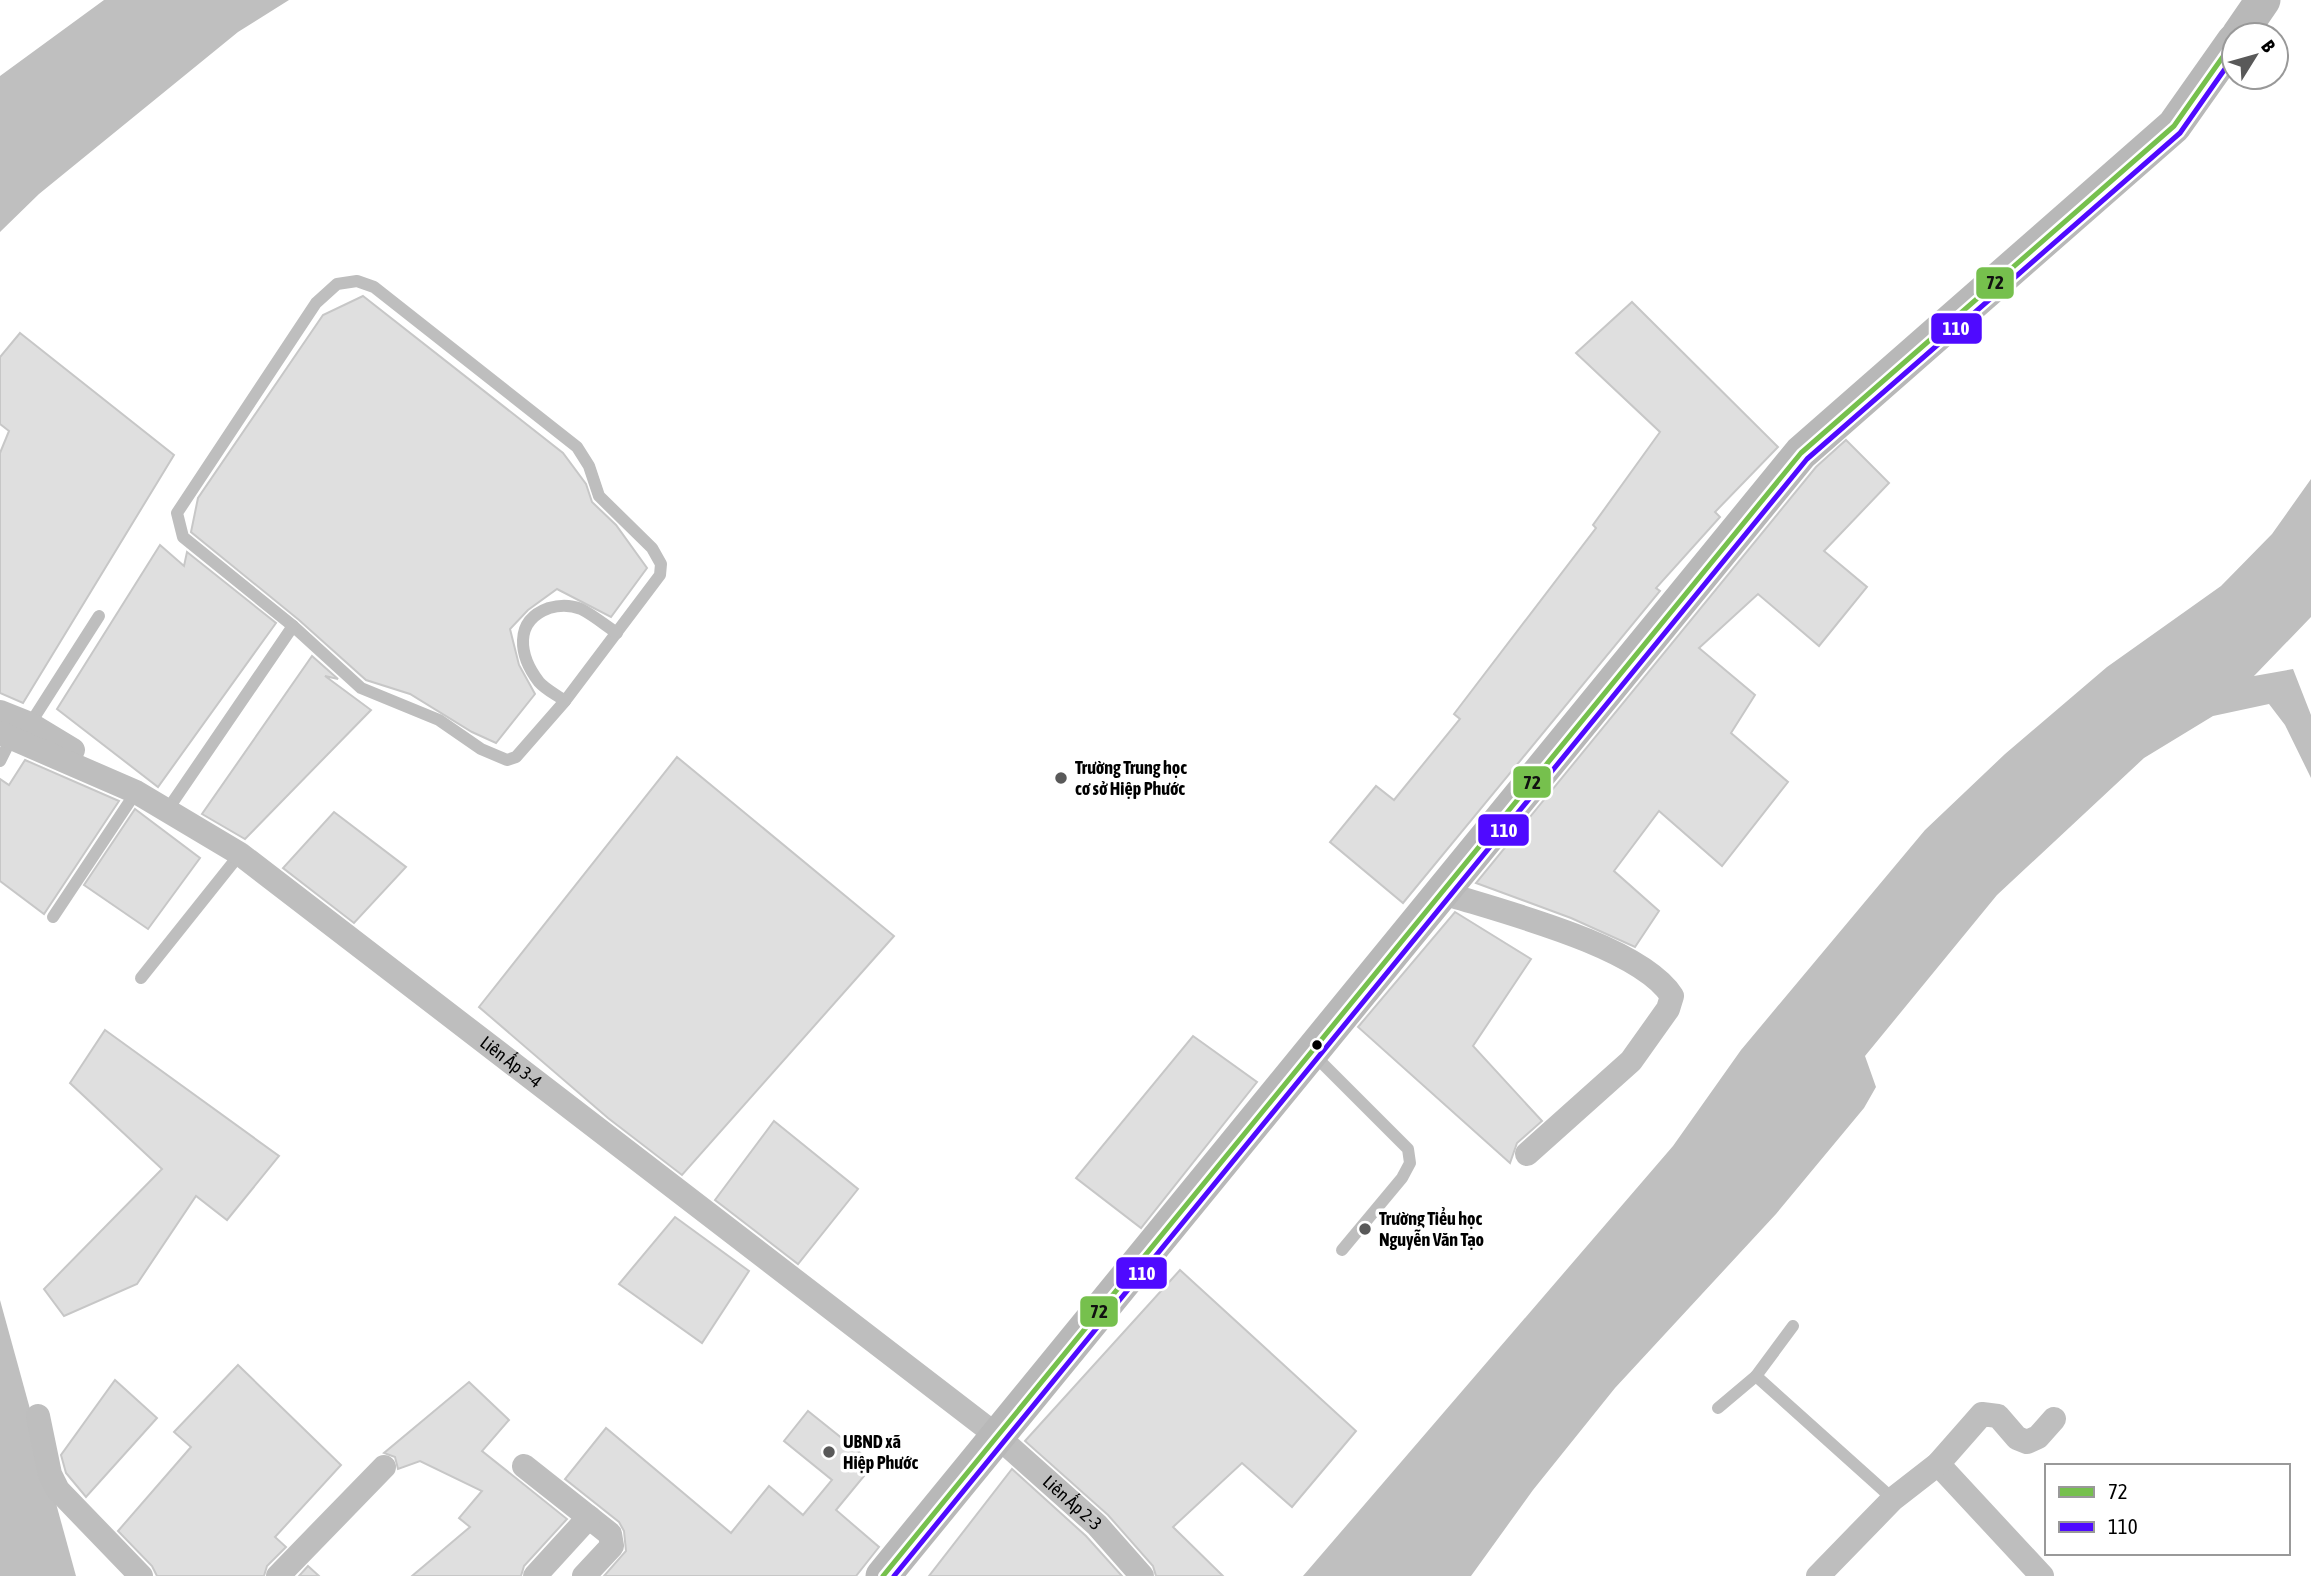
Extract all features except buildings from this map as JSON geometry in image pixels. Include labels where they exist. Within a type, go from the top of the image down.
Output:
[{"type":"main road","points":[[2249,21],[2263,0]]},
{"type":"main road","points":[[883,1576],[1801,453],[2174,126],[2220,61]]},
{"type":"street","name":"Liên Ấp 3-4","points":[[0,712],[14,732],[169,809],[240,854],[996,1435]]},
{"type":"street","points":[[1440,892],[1585,938],[1662,981],[1672,996],[1668,1009],[1630,1060],[1527,1154]]},
{"type":"street","points":[[1818,1576],[1893,1499],[1938,1464],[1982,1414],[1998,1416],[2017,1438],[2027,1442],[2038,1437],[2054,1419]]},
{"type":"street","points":[[37,1416],[50,1474],[58,1490],[142,1576]]},
{"type":"street","name":"Liên Ấp 2-3","points":[[996,1435],[1097,1525],[1142,1576]]},
{"type":"street","points":[[1938,1464],[2042,1576]]},
{"type":"street","points":[[524,1466],[610,1534],[612,1546],[584,1576]]},
{"type":"street","points":[[278,1576],[384,1467]]},
{"type":"street","points":[[572,1576],[543,1568],[589,1517]]},
{"type":"lane","points":[[357,281],[374,287],[577,447],[589,467],[599,496],[652,548],[661,564],[660,575],[617,633],[528,747],[507,760],[481,749],[421,711],[361,688],[293,626],[183,537],[177,513],[316,303],[337,284],[357,281]]},
{"type":"lane","points":[[565,701],[541,684],[528,666],[521,643],[524,625],[539,612],[559,605],[580,608],[617,633]]},
{"type":"lane","points":[[0,761],[14,732],[99,616]]},
{"type":"lane","points":[[169,809],[293,626]]},
{"type":"lane","points":[[53,917],[136,792]]},
{"type":"lane","points":[[141,978],[240,854]]},
{"type":"lane","points":[[1310,1051],[1408,1149],[1410,1163],[1402,1178],[1342,1250]]},
{"type":"lane","points":[[1718,1408],[1756,1376],[1793,1326]]},
{"type":"lane","points":[[1756,1376],[1893,1499]]},
{"type":"shaded area","points":[[104,0],[289,0],[238,32],[39,194],[0,232],[0,76]]},
{"type":"shaded area","points":[[2311,479],[2311,617],[2254,676],[2293,669],[2311,715],[2311,778],[2285,725],[2269,704],[2213,716],[2144,758],[1997,895],[1865,1056],[1876,1087],[1864,1108],[1776,1214],[1615,1388],[1533,1490],[1471,1576],[1303,1576],[1673,1146],[1741,1050],[1925,830],[2005,754],[2107,667],[2221,586],[2272,534]]},
{"type":"shaded area","points":[[0,1300],[76,1576],[0,1576]]},
{"type":"transit line","name":"72","points":[[883,1576],[1801,453],[2174,126],[2220,61]]},
{"type":"transit line","name":"110","points":[[894,1576],[1807,459],[2180,133],[2220,76]]},
{"type":"place","name":"Trường Trung học cơ sở Hiệp Phước","points":[[1061,778]]},
{"type":"place","name":"Trường Tiểu học Nguyễn Văn Tạo","points":[[1365,1229]]},
{"type":"place","name":"UBND xã Hiệp Phước","points":[[829,1452]]}]
